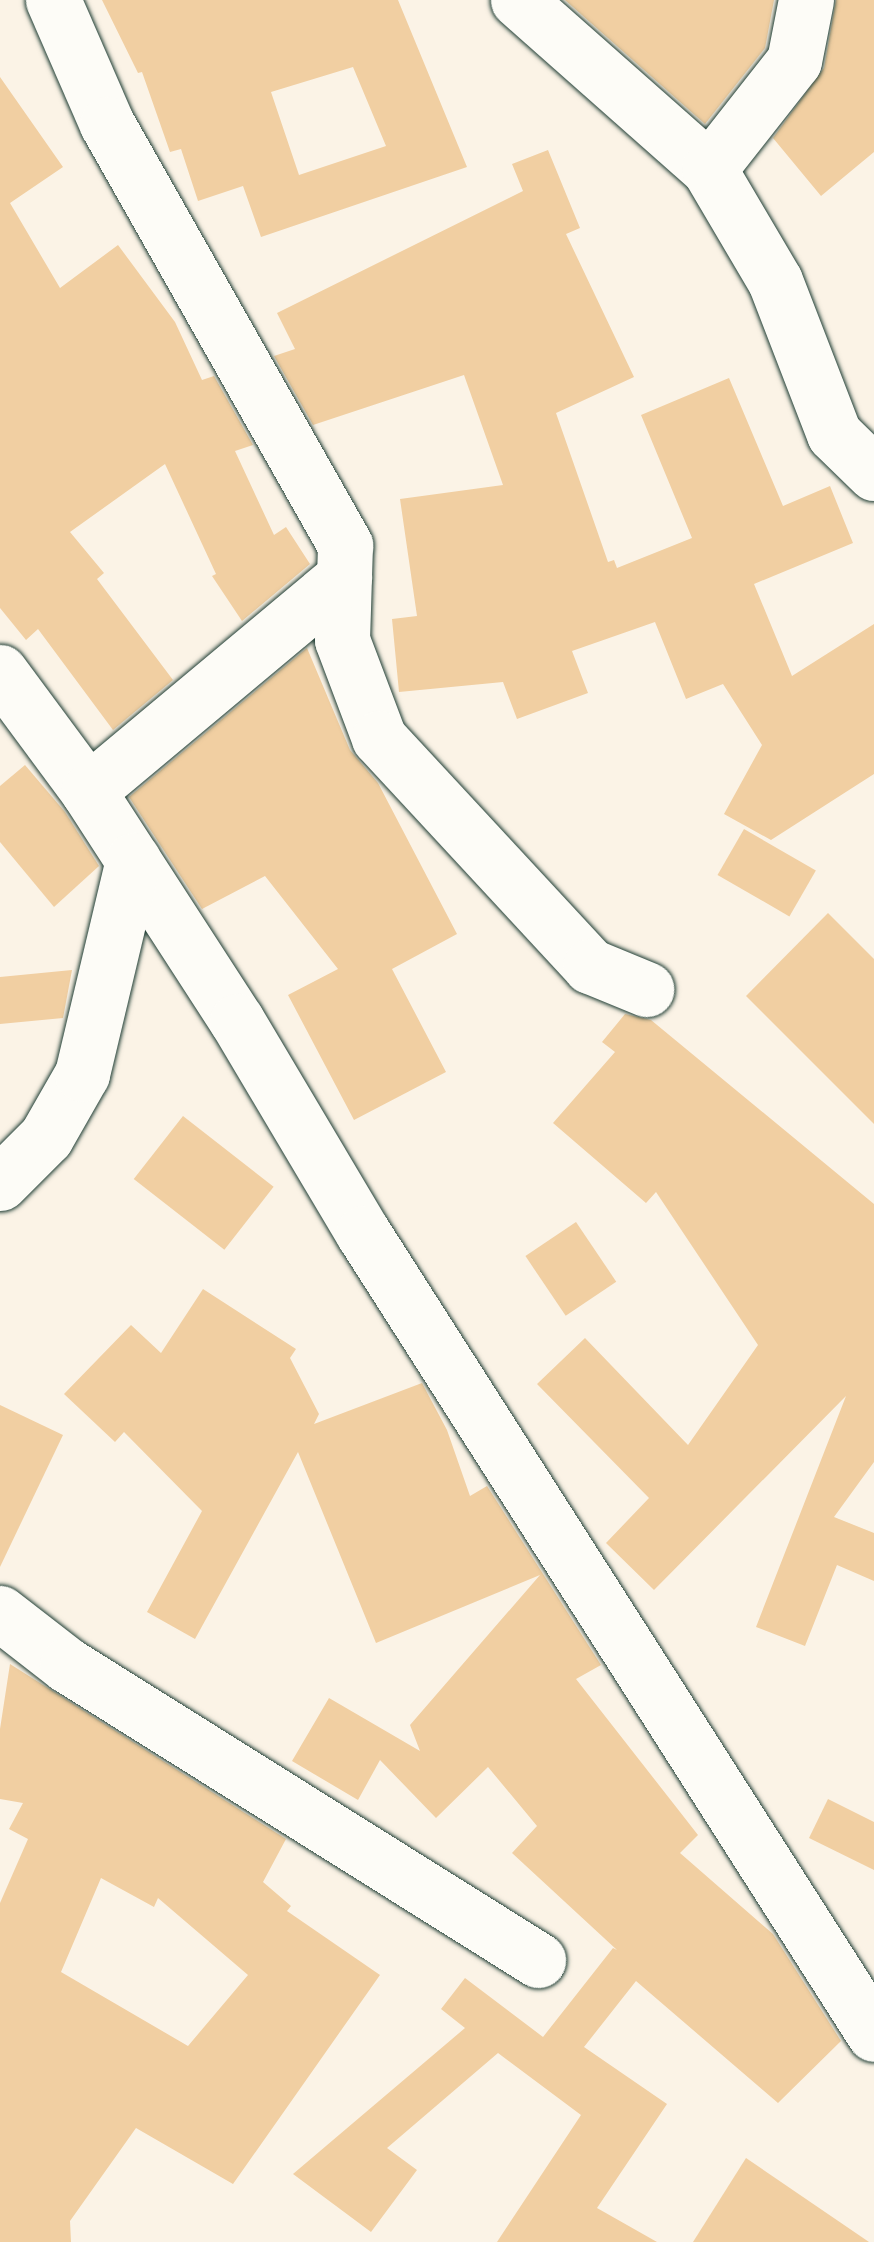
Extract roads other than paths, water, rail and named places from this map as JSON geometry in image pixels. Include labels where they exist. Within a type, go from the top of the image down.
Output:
[{"type":"street","points":[[52,0],[106,124],[345,544],[342,640],[379,738],[590,966],[646,989]]},
{"type":"street","points":[[518,0],[709,169],[854,425],[874,472]]},
{"type":"street","points":[[709,169],[794,61],[806,0]]},
{"type":"street","points":[[88,791],[344,576]]},
{"type":"street","points":[[0,672],[88,791],[237,1021],[363,1234],[874,2034]]},
{"type":"street","points":[[0,1183],[46,1138],[82,1074],[133,860]]},
{"type":"street","points":[[0,1613],[67,1665],[538,1960]]}]
